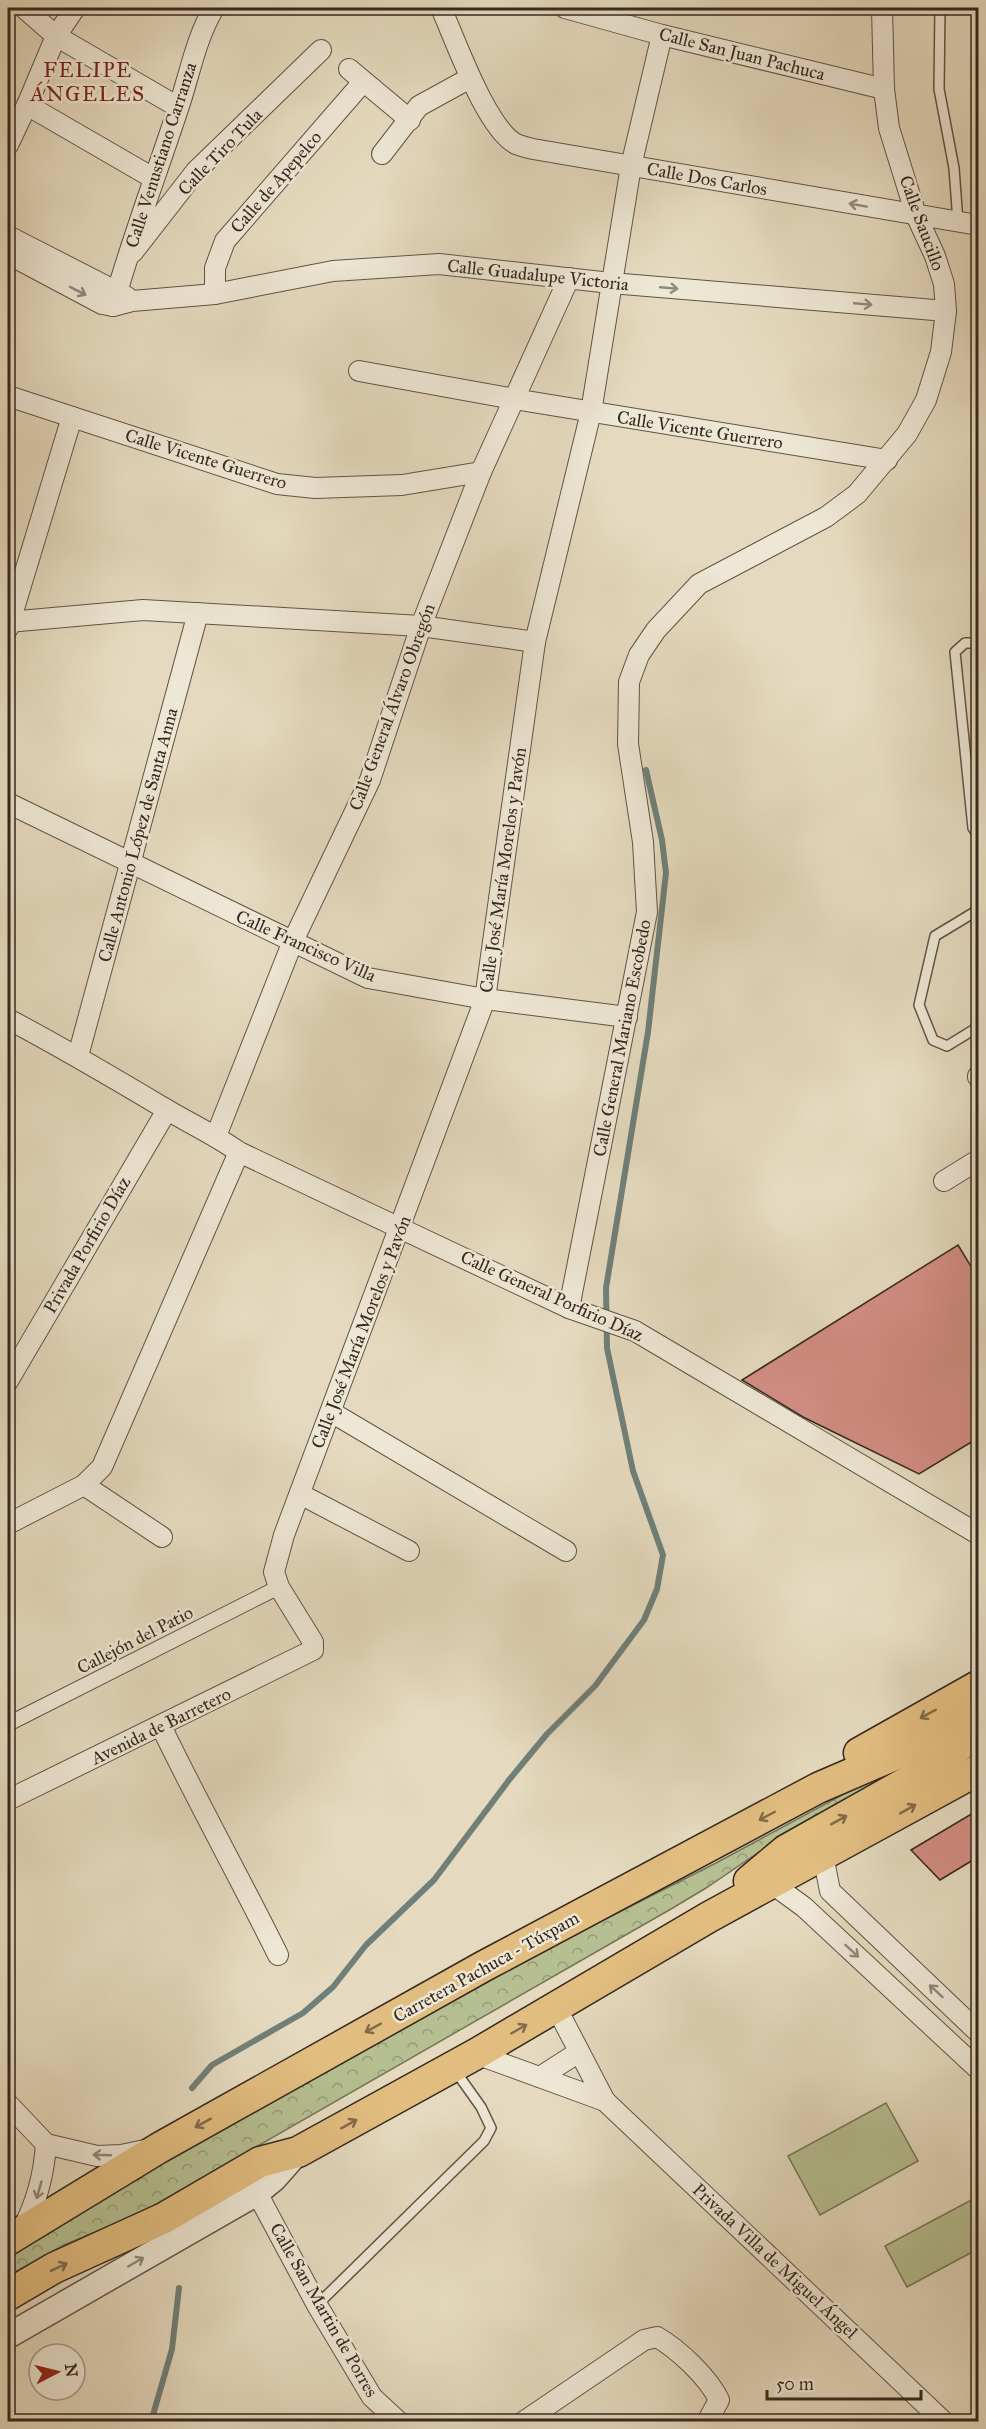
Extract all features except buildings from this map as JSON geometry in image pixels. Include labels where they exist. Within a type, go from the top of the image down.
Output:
[{"type":"main road","points":[[818,1788],[862,1752],[978,1686]]},
{"type":"main road","name":"Carretera Pachuca - Túxpam","points":[[14,2237],[159,2148],[484,1966],[818,1788],[978,1719]]},
{"type":"main road","points":[[709,1917],[786,1850],[923,1773],[978,1732]]},
{"type":"main road","points":[[8,2295],[54,2268],[164,2217],[260,2162],[298,2152],[464,2060],[709,1917],[978,1770]]},
{"type":"street","points":[[24,8],[56,36],[178,106]]},
{"type":"street","points":[[8,145],[56,36],[75,8]]},
{"type":"street","name":"Calle Venustiano Carranza","points":[[121,299],[126,260],[203,25],[214,8]]},
{"type":"street","name":"Calle Dos Carlos","points":[[441,8],[466,63],[470,78],[501,130],[514,143],[533,149],[978,225]]},
{"type":"street","name":"Calle San Juan Pachuca","points":[[565,8],[662,35],[884,89]]},
{"type":"street","name":"Calle Saucillo","points":[[656,630],[699,584],[826,517],[857,494],[907,434],[926,400],[941,352],[946,310],[944,285],[935,256],[916,215],[889,128],[884,89],[882,8]]},
{"type":"street","points":[[611,283],[631,166],[662,35]]},
{"type":"street","name":"Calle Tiro Tula","points":[[126,260],[196,171],[321,50]]},
{"type":"street","name":"Calle de Apepelco","points":[[215,294],[215,268],[225,241],[356,76],[410,120]]},
{"type":"street","points":[[382,154],[420,106],[470,78]]},
{"type":"street","points":[[27,105],[153,178]]},
{"type":"street","name":"Calle Guadalupe Victoria","points":[[8,236],[102,304],[121,299],[215,294],[333,271],[439,264],[611,283],[946,310]]},
{"type":"street","name":"Calle Guadalupe Victoria","points":[[8,254],[47,266]]},
{"type":"street","name":"Calle General Álvaro Obregón","points":[[216,1136],[293,941],[370,780],[421,626],[481,472],[568,278]]},
{"type":"street","name":"Calle José María Morelos y Pavón","points":[[276,1579],[300,1494],[402,1227],[485,999],[536,642],[591,412],[611,283]]},
{"type":"street","name":"Calle Vicente Guerrero","points":[[359,371],[591,412],[887,460]]},
{"type":"street","name":"Calle Vicente Guerrero","points":[[8,396],[277,484],[315,488],[402,485],[481,472]]},
{"type":"street","points":[[72,417],[9,624],[142,610],[421,626],[536,642]]},
{"type":"street","name":"Calle Antonio López de Santa Anna","points":[[78,1056],[198,614]]},
{"type":"street","name":"Calle General Mariano Escobedo","points":[[576,1310],[647,912],[643,842],[628,744],[629,682],[639,655],[656,630]]},
{"type":"street","name":"Calle Francisco Villa","points":[[8,803],[368,978],[485,999],[627,1017]]},
{"type":"street","name":"Calle General Porfirio Díaz","points":[[8,1019],[78,1056],[167,1110],[216,1136],[239,1152],[576,1310],[635,1331],[978,1534]]},
{"type":"street","name":"Privada Porfirio Díaz","points":[[8,1381],[167,1110]]},
{"type":"street","points":[[8,1524],[84,1485],[102,1467],[239,1152]]},
{"type":"street","points":[[944,1181],[978,1160]]},
{"type":"street","points":[[331,1412],[566,1551]]},
{"type":"street","points":[[84,1485],[162,1537]]},
{"type":"street","points":[[300,1494],[409,1551]]},
{"type":"street","name":"Avenida de Barretero","points":[[8,1800],[313,1650],[313,1642],[276,1579]]},
{"type":"street","name":"Callejón del Patio","points":[[8,1724],[276,1579]]},
{"type":"street","points":[[161,1726],[194,1795],[226,1852],[278,1955]]},
{"type":"street","points":[[823,1855],[830,1891],[978,2032]]},
{"type":"street","points":[[771,1883],[810,1911],[978,2069]]},
{"type":"street","name":"Privada Villa de Miguel Ángel","points":[[556,2007],[605,2101],[944,2421]]},
{"type":"street","points":[[540,2077],[579,2052]]},
{"type":"street","name":"Privada Villa de Miguel Ángel","points":[[464,2060],[540,2077],[605,2101]]},
{"type":"street","points":[[8,2104],[46,2144],[97,2156],[120,2155],[159,2148]]},
{"type":"street","points":[[14,2237],[39,2190],[45,2167],[46,2144]]},
{"type":"street","points":[[8,2336],[256,2193],[274,2179],[298,2152]]},
{"type":"street","name":"Calle San Martin de Porres","points":[[256,2193],[317,2305],[372,2397],[399,2421]]},
{"type":"street","points":[[523,2421],[644,2340],[657,2337],[668,2343],[713,2387],[719,2400],[707,2421]]},
{"type":"lane","points":[[940,8],[939,89],[954,168],[958,222]]},
{"type":"lane","points":[[978,643],[965,643],[955,652],[973,828],[978,835]]},
{"type":"lane","points":[[978,910],[935,936],[919,1005],[933,1040],[947,1046],[978,1027]]},
{"type":"lane","points":[[317,2305],[484,2141],[491,2128],[481,2108],[464,2060]]},
{"type":"green space","points":[[909,1759],[914,1766],[768,1846],[671,1909],[139,2214],[64,2245],[8,2276],[8,2252],[264,2104],[558,1943],[716,1863]]},
{"type":"green space","points":[[886,2103],[918,2161],[820,2215],[788,2156]]},
{"type":"green space","points":[[975,2198],[978,2205],[978,2249],[907,2287],[885,2246]]},
{"type":"waterway","points":[[192,2088],[212,2065],[303,2013],[333,1987],[366,1945],[434,1880],[509,1780],[547,1734],[595,1686],[644,1620],[657,1589],[663,1555],[633,1471],[607,1348],[606,1288],[648,1032],[666,873],[662,840],[646,770]]},
{"type":"waterway","points":[[151,2422],[172,2349],[179,2288]]},
{"type":"district","name":"FELIPE ÁNGELES","points":[[88,82]]}]
